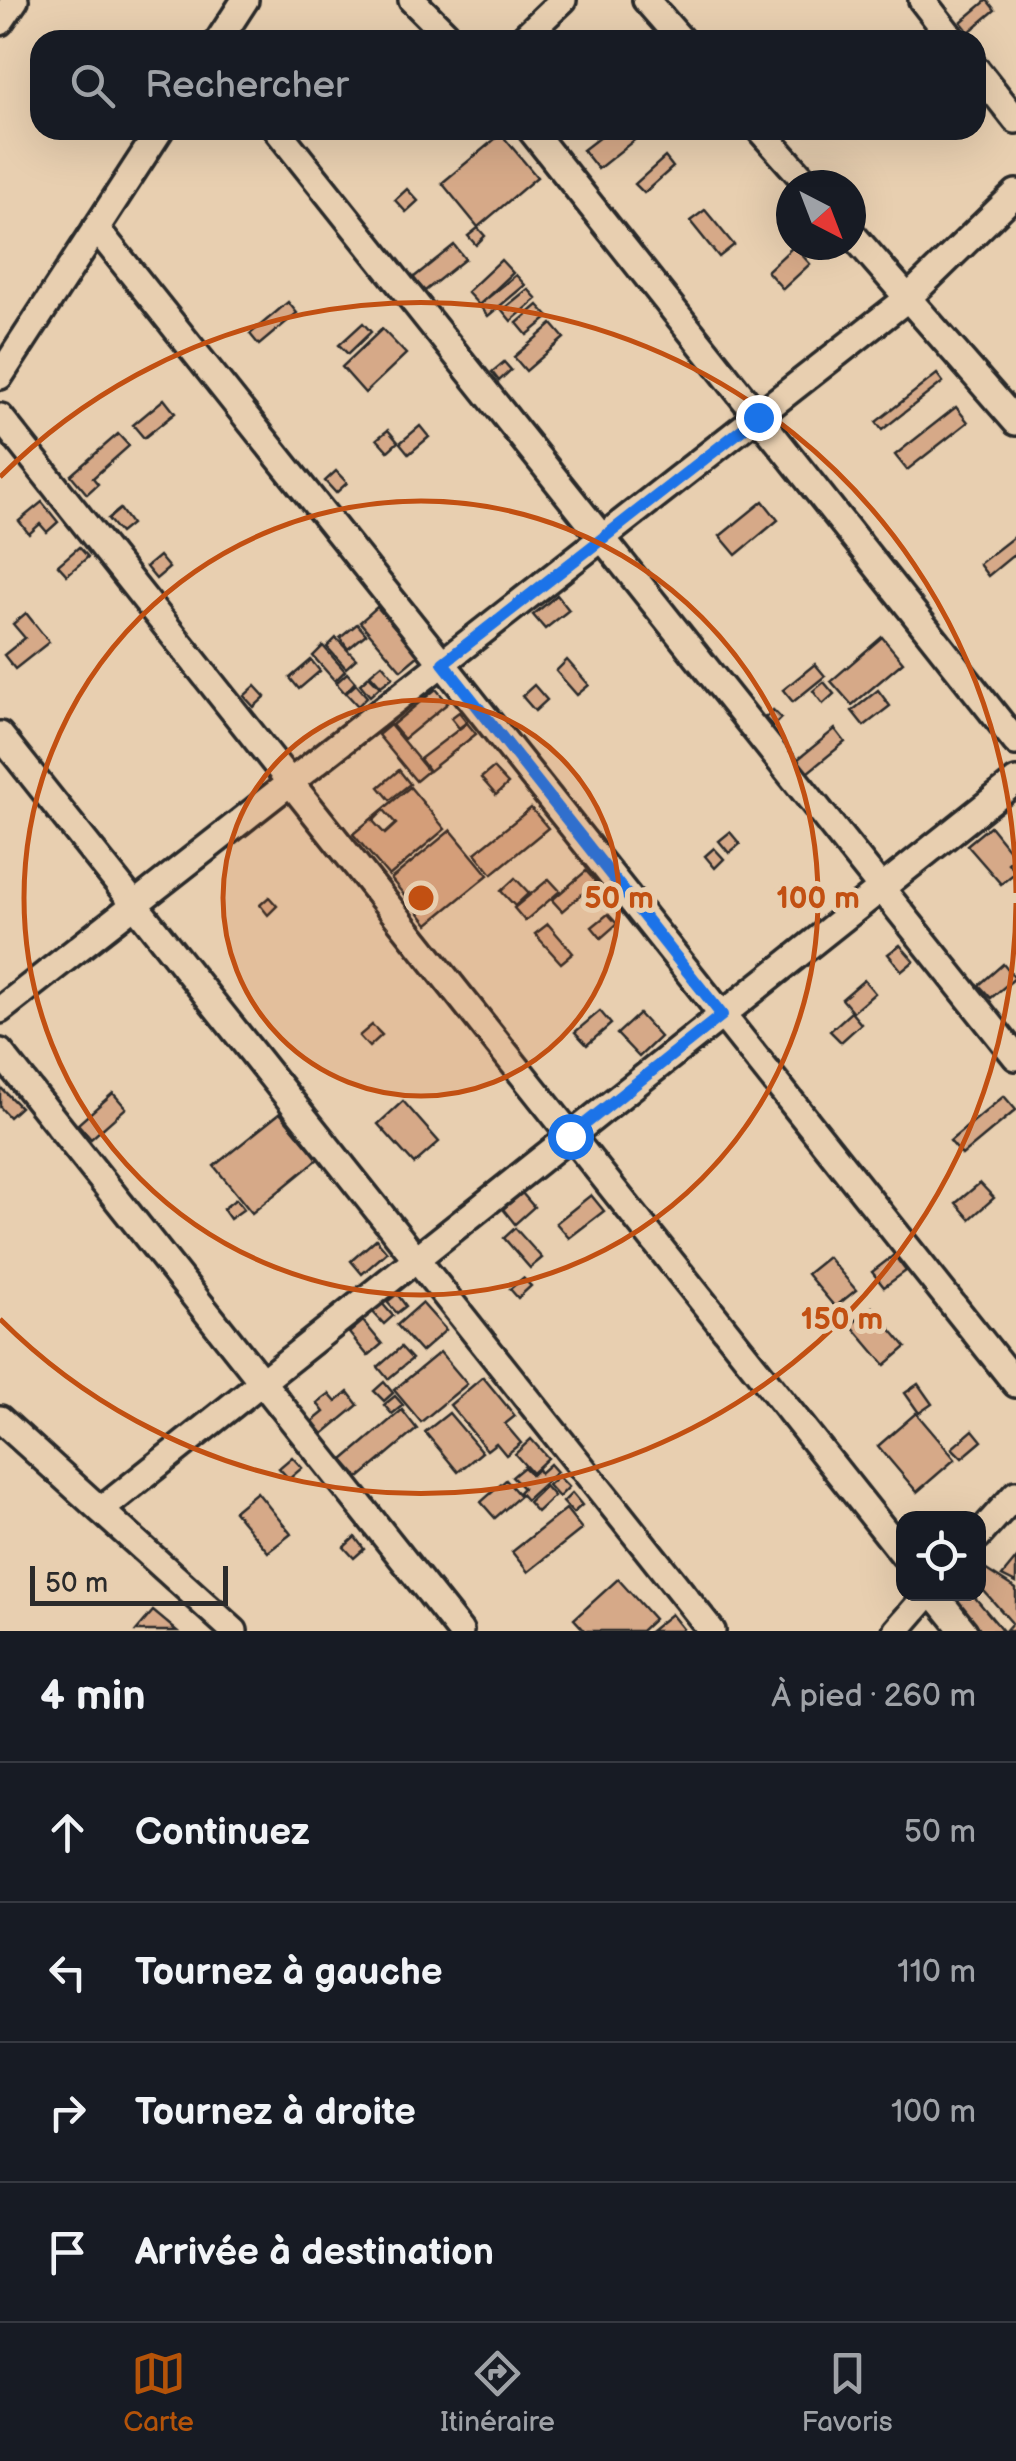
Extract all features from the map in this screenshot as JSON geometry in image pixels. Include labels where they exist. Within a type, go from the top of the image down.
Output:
[{"type":"street","points":[[0,22],[15,0]]},
{"type":"street","points":[[226,30],[245,0]]},
{"type":"street","points":[[412,0],[442,30]]},
{"type":"street","points":[[532,30],[563,0]]},
{"type":"street","points":[[646,0],[673,30]]},
{"type":"street","points":[[922,0],[945,30]]},
{"type":"street","points":[[986,82],[1016,120]]},
{"type":"street","points":[[0,376],[153,140]]},
{"type":"street","points":[[286,140],[1016,1057]]},
{"type":"street","points":[[539,140],[1016,742]]},
{"type":"street","points":[[769,140],[796,170]]},
{"type":"street","points":[[0,1010],[908,298],[1016,193]]},
{"type":"street","points":[[96,228],[1016,1384]]},
{"type":"street","points":[[866,250],[1016,422]]},
{"type":"street","points":[[0,416],[896,1545]]},
{"type":"street","points":[[0,735],[712,1631]]},
{"type":"street","points":[[101,1510],[1016,781]]},
{"type":"street","points":[[0,1052],[460,1631]]},
{"type":"street","points":[[0,1419],[234,1631]]},
{"type":"street","points":[[986,1527],[1016,1494]]},
{"type":"street","points":[[896,1631],[924,1601]]},
{"type":"street","points":[[937,1601],[964,1631]]},
{"type":"building","points":[[987,0],[995,10],[971,30],[961,22]]},
{"type":"building","points":[[494,140],[506,140],[537,177],[478,227],[442,183]]},
{"type":"building","points":[[596,140],[634,140],[598,169],[583,150]]},
{"type":"building","points":[[665,157],[673,167],[644,193],[635,184]]},
{"type":"building","points":[[407,189],[418,201],[406,212],[395,200]]},
{"type":"building","points":[[705,210],[734,245],[719,257],[690,221]]},
{"type":"building","points":[[478,228],[485,236],[476,245],[468,236]]},
{"type":"building","points":[[454,245],[465,259],[425,291],[413,278]]},
{"type":"building","points":[[501,260],[513,273],[479,305],[467,292]]},
{"type":"building","points":[[779,260],[806,260],[810,264],[783,289],[767,271]]},
{"type":"building","points":[[516,275],[525,285],[488,316],[479,305]]},
{"type":"building","points":[[528,289],[537,299],[511,321],[502,310]]},
{"type":"building","points":[[288,302],[297,313],[259,345],[250,334]]},
{"type":"building","points":[[538,305],[549,317],[527,335],[517,323]]},
{"type":"building","points":[[363,323],[371,332],[348,354],[339,345]]},
{"type":"building","points":[[552,324],[564,338],[526,371],[514,357]]},
{"type":"building","points":[[382,329],[406,354],[365,393],[342,367]]},
{"type":"building","points":[[504,362],[511,370],[499,381],[492,372]]},
{"type":"building","points":[[937,374],[943,382],[882,430],[876,422]]},
{"type":"building","points":[[164,399],[175,413],[144,438],[133,425]]},
{"type":"building","points":[[956,407],[968,422],[907,470],[895,455]]},
{"type":"building","points":[[420,426],[429,437],[409,454],[400,443]]},
{"type":"building","points":[[388,430],[398,442],[388,451],[377,439]]},
{"type":"building","points":[[118,434],[129,446],[93,478],[98,484],[87,494],[71,475]]},
{"type":"building","points":[[336,471],[347,483],[336,493],[325,481]]},
{"type":"building","points":[[763,501],[778,520],[736,555],[720,536]]},
{"type":"building","points":[[42,502],[58,522],[47,532],[40,524],[29,534],[19,521]]},
{"type":"building","points":[[120,509],[131,524],[120,533],[108,519]]},
{"type":"building","points":[[1016,535],[1016,553],[988,576],[979,564]]},
{"type":"building","points":[[79,547],[88,557],[67,575],[58,565]]},
{"type":"building","points":[[159,556],[169,568],[156,579],[146,567]]},
{"type":"building","points":[[557,595],[569,610],[545,629],[533,615]]},
{"type":"building","points":[[377,607],[419,655],[401,670],[360,622]]},
{"type":"building","points":[[26,613],[49,642],[15,669],[4,655],[25,638],[13,624]]},
{"type":"building","points":[[357,624],[366,634],[348,649],[340,638]]},
{"type":"building","points":[[882,637],[903,662],[852,705],[831,681]]},
{"type":"building","points":[[336,638],[356,659],[346,668],[327,647]]},
{"type":"building","points":[[323,646],[345,671],[335,681],[313,656]]},
{"type":"building","points":[[311,660],[320,671],[299,689],[290,678]]},
{"type":"building","points":[[567,660],[589,685],[577,695],[556,671]]},
{"type":"building","points":[[382,664],[393,677],[381,686],[370,674]]},
{"type":"building","points":[[815,664],[825,676],[793,702],[783,690]]},
{"type":"building","points":[[347,673],[355,682],[345,693],[336,683]]},
{"type":"building","points":[[369,676],[380,687],[370,696],[360,684]]},
{"type":"building","points":[[824,682],[834,694],[823,704],[813,691]]},
{"type":"building","points":[[356,684],[367,697],[358,706],[346,693]]},
{"type":"building","points":[[534,685],[547,700],[535,711],[522,696]]},
{"type":"building","points":[[255,686],[265,697],[254,707],[244,696]]},
{"type":"building","points":[[436,689],[448,703],[404,739],[392,725]]},
{"type":"building","points":[[878,690],[890,706],[864,726],[852,711]]},
{"type":"building","points":[[773,710],[781,718],[773,726],[765,718]]},
{"type":"building","points":[[459,712],[467,722],[459,728],[451,718]]},
{"type":"building","points":[[467,723],[476,734],[429,771],[420,759]]},
{"type":"building","points":[[390,725],[428,771],[416,781],[378,735]]},
{"type":"building","points":[[835,729],[845,742],[807,773],[797,760]]},
{"type":"building","points":[[493,768],[508,784],[496,795],[481,778]]},
{"type":"building","points":[[399,770],[410,784],[390,800],[379,787]]},
{"type":"building","points":[[410,787],[445,829],[389,876],[353,834]],"holes":[[[384,810],[396,824],[385,834],[373,821]]]},
{"type":"building","points":[[531,808],[548,828],[492,874],[475,853]]},
{"type":"building","points":[[990,826],[1015,857],[1008,863],[1016,872],[1001,884],[967,845]]},
{"type":"building","points":[[451,830],[488,875],[428,924],[391,879]]},
{"type":"building","points":[[730,832],[740,844],[729,853],[719,841]]},
{"type":"building","points":[[714,848],[724,859],[715,868],[705,856]]},
{"type":"building","points":[[586,871],[596,882],[562,911],[552,900]]},
{"type":"building","points":[[515,878],[529,893],[515,906],[501,891]]},
{"type":"building","points":[[549,879],[560,891],[525,921],[514,908]]},
{"type":"building","points":[[269,897],[277,906],[268,915],[260,905]]},
{"type":"building","points":[[608,914],[617,924],[601,938],[592,927]]},
{"type":"building","points":[[548,924],[573,953],[561,963],[535,934]]},
{"type":"building","points":[[900,945],[914,961],[902,971],[888,954]]},
{"type":"building","points":[[1003,964],[1015,978],[991,998],[979,985]]},
{"type":"building","points":[[864,980],[875,993],[853,1012],[842,999]]},
{"type":"building","points":[[600,1011],[611,1024],[587,1045],[575,1032]]},
{"type":"building","points":[[851,1012],[861,1024],[841,1042],[830,1031]]},
{"type":"building","points":[[639,1014],[660,1037],[639,1057],[617,1034]]},
{"type":"building","points":[[372,1025],[382,1035],[369,1047],[359,1036]]},
{"type":"building","points":[[0,1087],[20,1107],[9,1117],[0,1107]]},
{"type":"building","points":[[113,1093],[126,1108],[91,1139],[78,1124]]},
{"type":"building","points":[[1004,1096],[1016,1110],[962,1155],[950,1141]]},
{"type":"building","points":[[403,1101],[439,1142],[414,1164],[378,1124]]},
{"type":"building","points":[[280,1113],[318,1159],[252,1213],[214,1166]]},
{"type":"building","points":[[980,1183],[994,1198],[970,1219],[956,1203]]},
{"type":"building","points":[[522,1193],[534,1207],[515,1224],[503,1209]]},
{"type":"building","points":[[591,1195],[604,1211],[569,1238],[556,1223]]},
{"type":"building","points":[[236,1199],[244,1209],[230,1219],[223,1209]]},
{"type":"building","points":[[515,1228],[542,1258],[530,1268],[504,1238]]},
{"type":"building","points":[[376,1239],[387,1252],[362,1274],[351,1261]]},
{"type":"building","points":[[894,1255],[906,1271],[884,1287],[872,1272]]},
{"type":"building","points":[[828,1257],[856,1290],[835,1307],[807,1274]]},
{"type":"building","points":[[523,1278],[531,1286],[518,1298],[510,1289]]},
{"type":"building","points":[[397,1294],[406,1306],[397,1313],[387,1302]]},
{"type":"building","points":[[381,1302],[393,1316],[384,1324],[372,1311]]},
{"type":"building","points":[[422,1303],[446,1330],[421,1352],[397,1325]]},
{"type":"building","points":[[872,1307],[906,1347],[885,1365],[851,1325]]},
{"type":"building","points":[[363,1321],[382,1344],[368,1356],[349,1333]]},
{"type":"building","points":[[401,1347],[412,1359],[388,1379],[378,1367]]},
{"type":"building","points":[[440,1352],[467,1384],[421,1422],[394,1390]]},
{"type":"building","points":[[483,1377],[515,1416],[505,1424],[521,1443],[506,1455],[496,1443],[487,1450],[450,1405]]},
{"type":"building","points":[[384,1382],[393,1393],[384,1401],[374,1391]]},
{"type":"building","points":[[918,1384],[932,1404],[919,1413],[905,1393]]},
{"type":"building","points":[[348,1392],[358,1405],[323,1434],[313,1421],[324,1412],[317,1403],[329,1394],[336,1402]]},
{"type":"building","points":[[395,1396],[403,1405],[392,1414],[384,1405]]},
{"type":"building","points":[[402,1410],[417,1429],[359,1478],[343,1460]]},
{"type":"building","points":[[449,1413],[482,1452],[458,1472],[425,1432]]},
{"type":"building","points":[[916,1413],[955,1459],[917,1492],[878,1446]]},
{"type":"building","points":[[973,1430],[982,1441],[962,1458],[952,1448]]},
{"type":"building","points":[[531,1439],[548,1458],[532,1473],[515,1454]]},
{"type":"building","points":[[292,1457],[302,1468],[289,1479],[279,1468]]},
{"type":"building","points":[[550,1464],[557,1472],[526,1500],[519,1492],[523,1488],[512,1477],[524,1467],[532,1475]]},
{"type":"building","points":[[558,1476],[569,1487],[559,1497],[548,1485]]},
{"type":"building","points":[[506,1480],[520,1496],[495,1518],[481,1502]]},
{"type":"building","points":[[545,1486],[554,1496],[537,1512],[528,1502]]},
{"type":"building","points":[[257,1492],[291,1534],[268,1552],[234,1511]]},
{"type":"building","points":[[572,1493],[582,1505],[573,1513],[563,1502]]},
{"type":"building","points":[[566,1509],[582,1529],[528,1572],[512,1552]]},
{"type":"building","points":[[355,1537],[364,1549],[354,1558],[344,1547]]},
{"type":"building","points":[[1016,1559],[1016,1583],[1002,1576]]},
{"type":"building","points":[[986,1570],[1016,1589],[1016,1631],[1005,1631],[1012,1623],[986,1593]]},
{"type":"building","points":[[618,1579],[654,1619],[641,1631],[585,1631],[574,1619]]},
{"type":"building","points":[[957,1601],[978,1601],[1003,1631],[982,1631]]},
{"type":"building","points":[[153,1611],[177,1631],[136,1631]]},
{"type":"building","points":[[671,1614],[681,1631],[650,1631]]},
{"type":"route","points":[[570,1136],[722,1015],[443,663],[758,417]]}]
